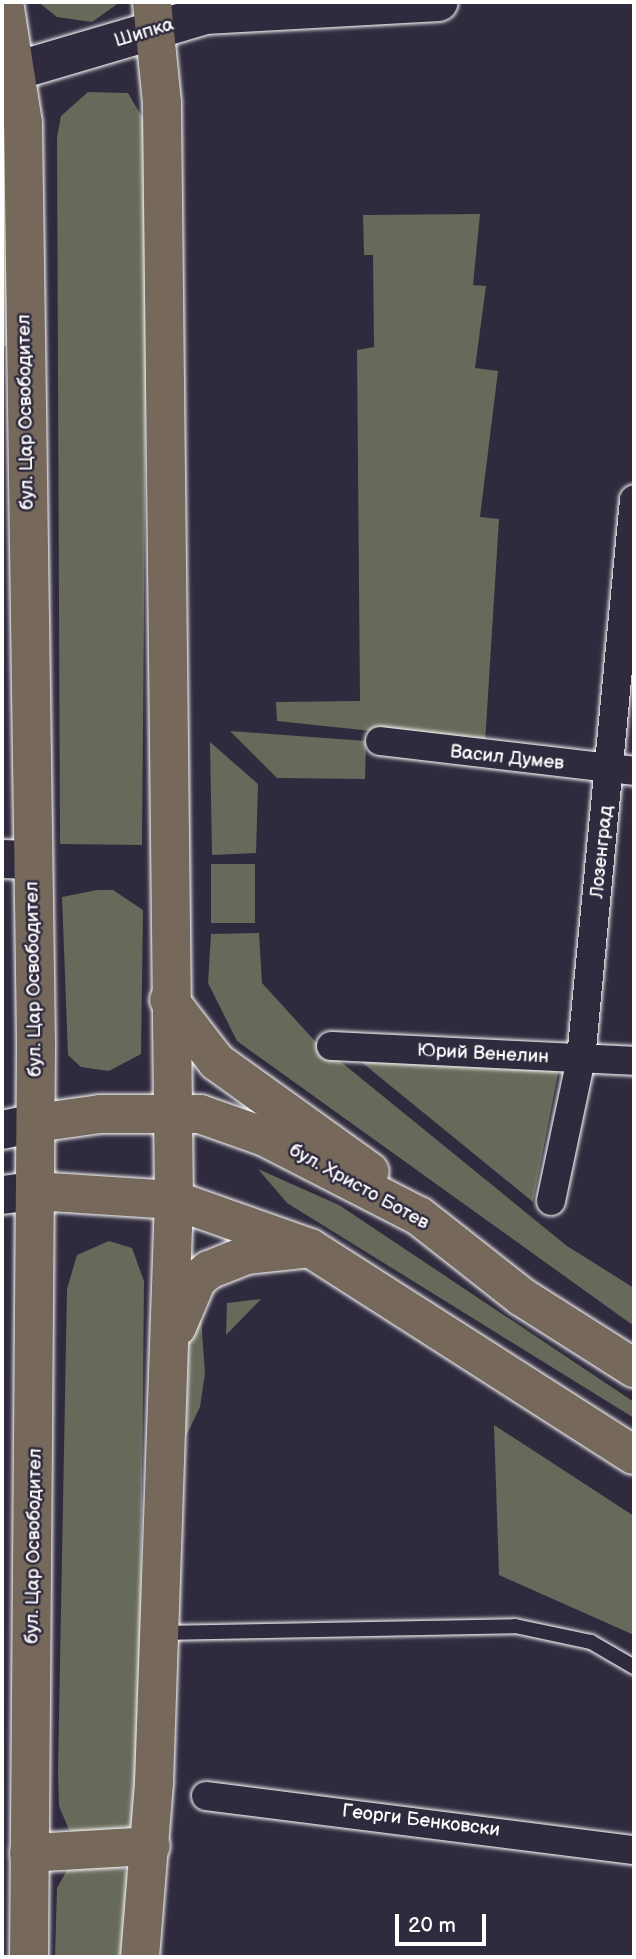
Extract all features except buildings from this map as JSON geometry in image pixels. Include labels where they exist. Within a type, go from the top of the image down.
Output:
[{"type":"main road","name":"бул. Цар Освободител","points":[[4,2],[11,74],[18,1193],[29,1957]]},
{"type":"main road","name":"Шипка","points":[[11,74],[154,15],[206,15],[439,2]]},
{"type":"main road","points":[[140,1957],[150,1846],[174,1200],[154,15]]},
{"type":"main road","points":[[169,1000],[217,1062],[340,1145],[419,1216]]},
{"type":"main road","name":"бул. Христо Ботев","points":[[19,1127],[172,1112],[200,1114],[265,1137],[419,1216],[522,1297],[634,1368]]},
{"type":"main road","points":[[18,1193],[174,1200],[310,1248],[634,1455]]},
{"type":"main road","points":[[166,1385],[180,1312],[197,1280],[246,1255],[310,1248]]},
{"type":"main road","points":[[29,1853],[150,1846]]},
{"type":"street","name":"Лозенград","points":[[551,1201],[581,1059],[622,770],[634,500]]},
{"type":"street","name":"Васил Думев","points":[[380,741],[622,770]]},
{"type":"street","name":"Юрий Венелин","points":[[331,1046],[634,1061]]},
{"type":"street","name":"Георги Бенковски","points":[[206,1796],[634,1850]]},
{"type":"lane","points":[[158,1633],[515,1626],[591,1642],[634,1668]]},
{"type":"green space","points":[[38,2],[120,2],[92,22],[57,17]]},
{"type":"green space","points":[[88,92],[128,93],[148,127],[142,845],[60,844],[57,137],[61,116]]},
{"type":"green space","points":[[2,106],[14,138],[17,346],[2,346]]},
{"type":"green space","points":[[480,214],[473,285],[486,286],[475,368],[498,371],[480,517],[499,519],[485,743],[277,721],[276,702],[360,701],[357,350],[374,347],[373,255],[364,255],[363,215]]},
{"type":"green space","points":[[230,731],[366,741],[365,779],[277,778]]},
{"type":"green space","points":[[210,742],[258,784],[256,853],[212,855]]},
{"type":"green space","points":[[211,864],[255,864],[255,923],[211,923]]},
{"type":"green space","points":[[97,890],[113,890],[143,910],[141,1054],[109,1071],[81,1067],[68,1055],[62,897]]},
{"type":"green space","points":[[259,933],[262,983],[314,1040],[567,1246],[634,1288],[634,1326],[237,1041],[208,983],[211,934]]},
{"type":"green space","points":[[354,1056],[559,1068],[533,1202]]},
{"type":"green space","points":[[258,1169],[339,1205],[634,1402],[634,1418],[287,1203]]},
{"type":"green space","points":[[109,1241],[132,1248],[144,1281],[139,1810],[122,1839],[84,1841],[69,1830],[59,1806],[67,1289],[77,1255]]},
{"type":"green space","points":[[261,1299],[226,1335],[227,1303]]},
{"type":"green space","points":[[200,1304],[205,1373],[200,1407],[186,1436],[189,1324]]},
{"type":"green space","points":[[494,1425],[634,1516],[634,1635],[499,1575]]},
{"type":"green space","points":[[120,1862],[131,1879],[127,1957],[55,1957],[57,1888],[67,1870]]}]
